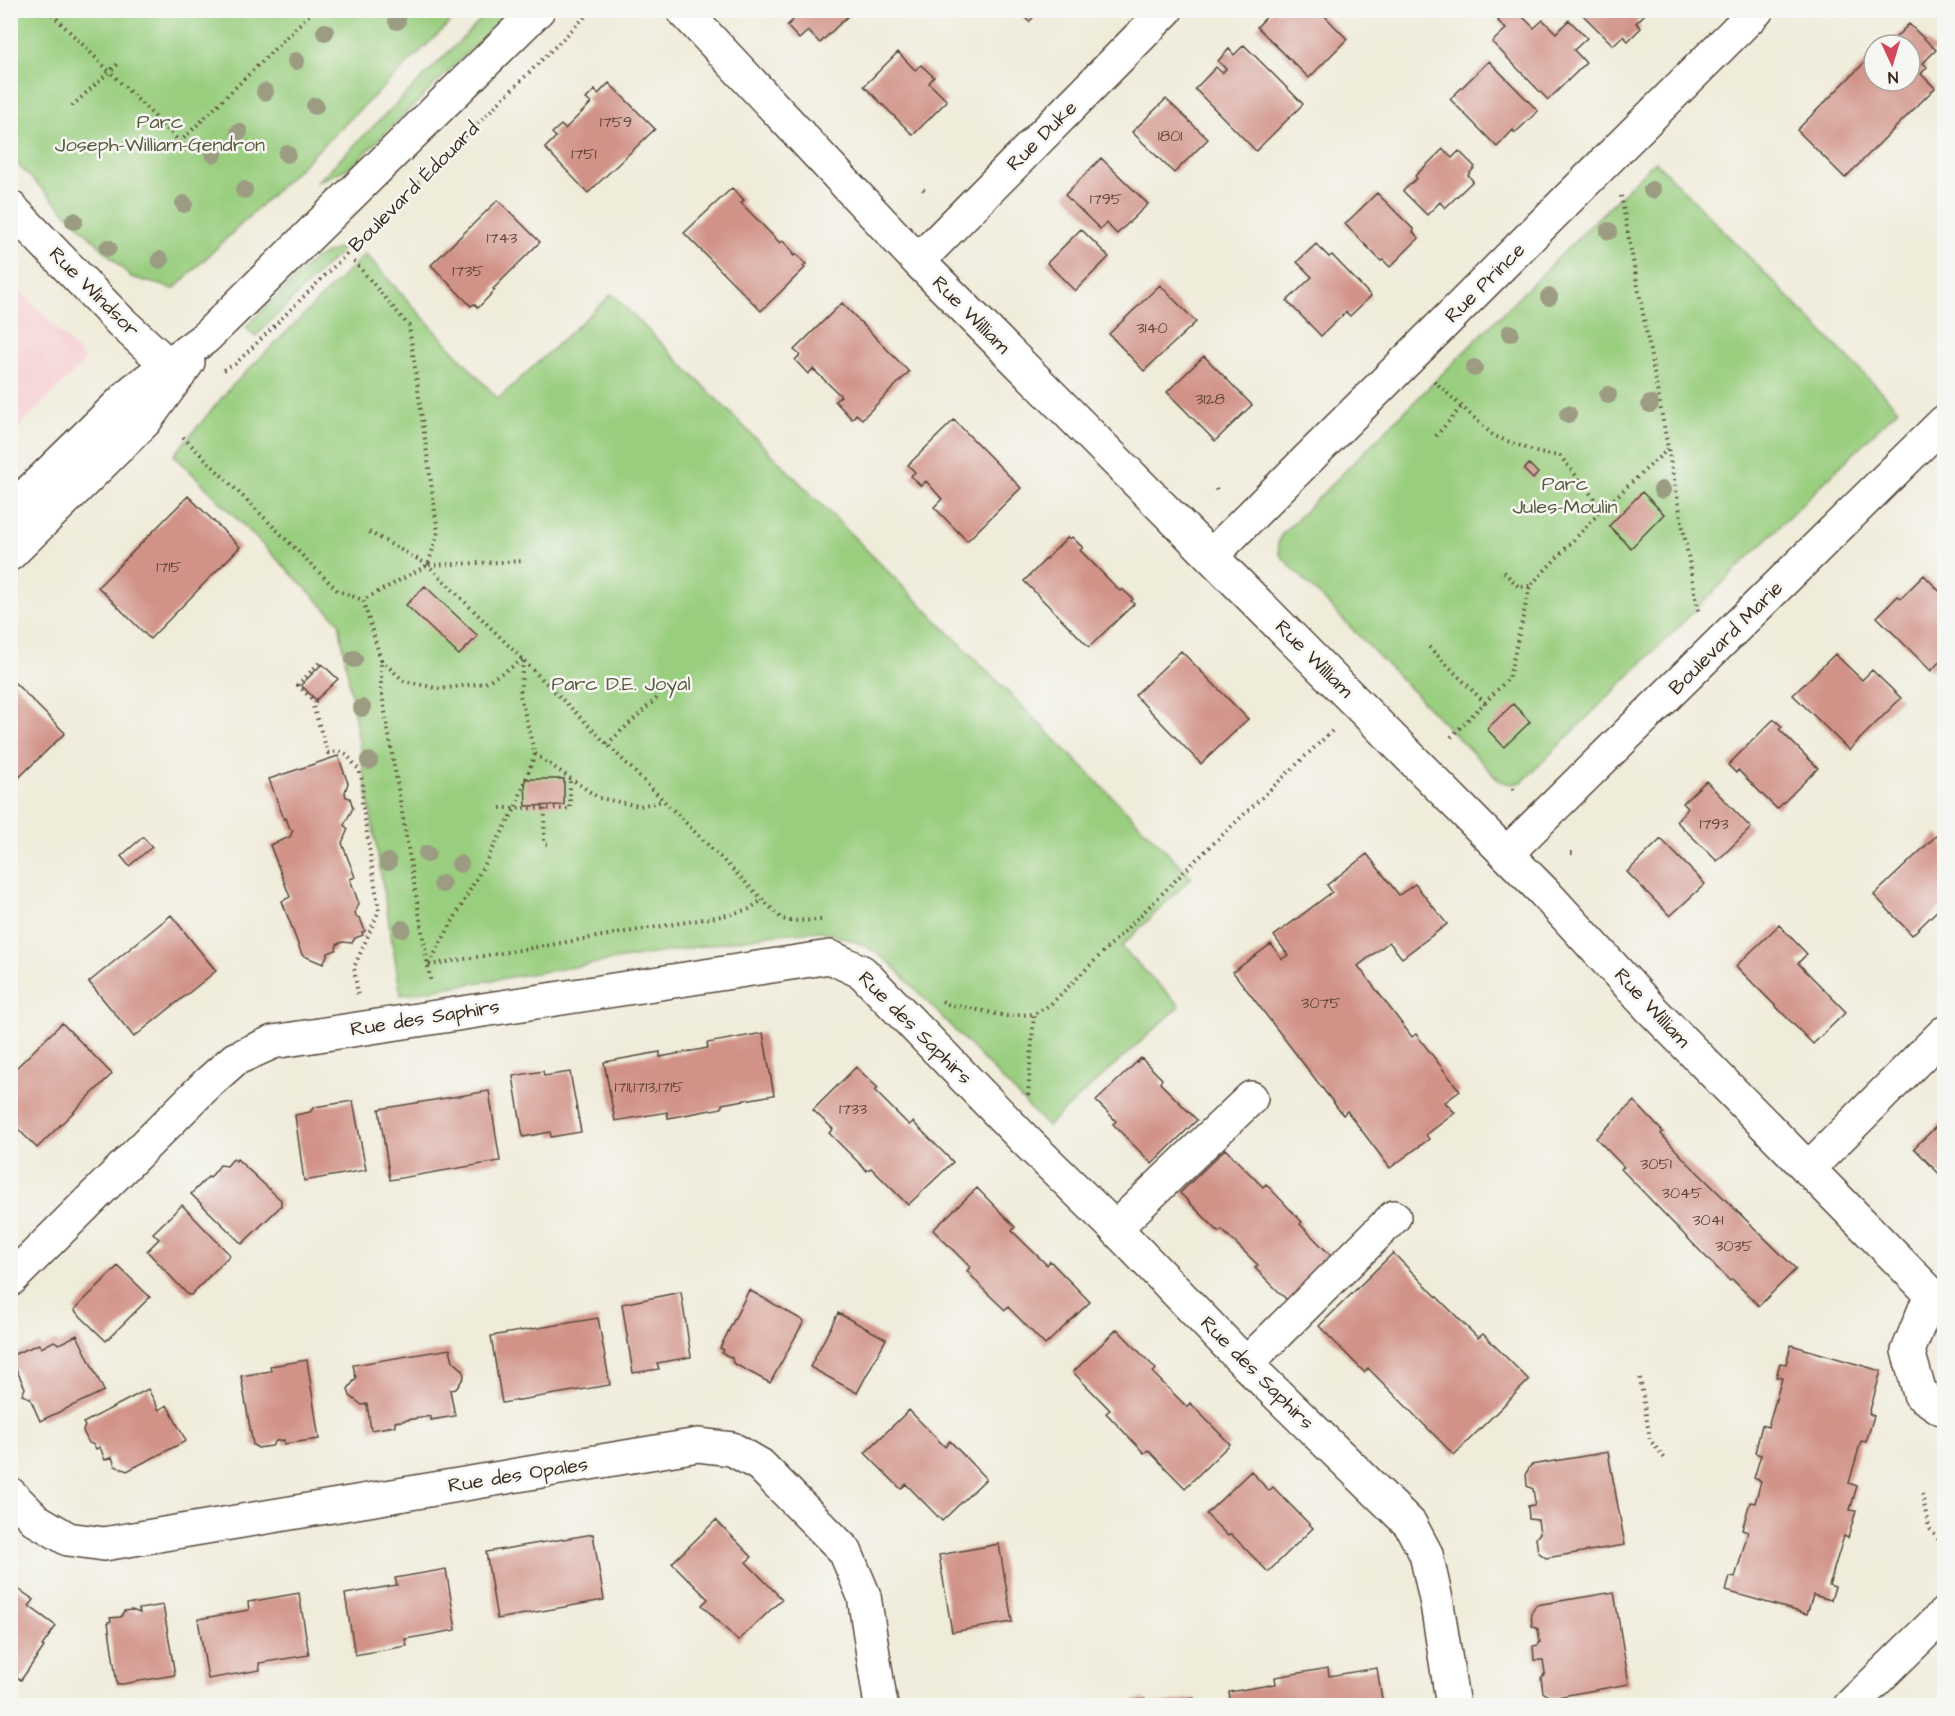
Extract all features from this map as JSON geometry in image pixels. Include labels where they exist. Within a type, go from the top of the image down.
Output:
[{"type":"street","name":"Boulevard Édouard","points":[[10,554],[145,421],[174,370],[205,338],[538,10]]},
{"type":"street","name":"Rue William","points":[[683,10],[918,261],[1550,897],[1652,1010],[1938,1300]]},
{"type":"street","name":"Rue Duke","points":[[918,261],[1166,10]]},
{"type":"street","name":"Rue Prince","points":[[1212,555],[1757,10]]},
{"type":"street","name":"Rue Windsor","points":[[10,207],[120,321],[174,370]]},
{"type":"street","name":"Boulevard Édouard","points":[[10,511],[134,390],[174,370]]},
{"type":"street","name":"Boulevard Marie","points":[[1506,854],[1944,422]]},
{"type":"street","name":"Rue des Saphirs","points":[[10,1280],[208,1083],[235,1059],[273,1042],[830,957],[862,972],[1246,1364],[1410,1524],[1426,1554],[1437,1604],[1453,1706]]},
{"type":"street","points":[[1808,1168],[1944,1033]]},
{"type":"street","points":[[1115,1228],[1251,1098]]},
{"type":"street","points":[[1246,1364],[1394,1217]]},
{"type":"street","points":[[1938,1300],[1908,1351],[1920,1394],[1941,1408],[1944,1404]]},
{"type":"street","name":"Rue des Opales","points":[[10,1494],[36,1520],[68,1539],[104,1544],[698,1445],[732,1449],[760,1465],[845,1551],[864,1596],[881,1706]]},
{"type":"street","points":[[1850,1706],[1944,1614]]},
{"type":"path","points":[[48,10],[180,142],[314,10]]},
{"type":"path","name":"Boulevard Édouard","points":[[235,363],[592,10]]},
{"type":"path","points":[[72,106],[120,62]]},
{"type":"path","points":[[1620,191],[1699,614]]},
{"type":"path","points":[[354,261],[409,326],[438,532],[428,565]]},
{"type":"path","points":[[1431,378],[1494,436],[1539,453],[1560,456],[1603,509]]},
{"type":"path","points":[[1436,436],[1462,406]]},
{"type":"path","points":[[183,437],[338,591],[363,600],[428,565],[525,561]]},
{"type":"path","points":[[1451,737],[1509,678],[1530,586],[1603,509],[1668,449]]},
{"type":"path","points":[[369,532],[428,565],[762,900],[750,909],[728,915],[429,964]]},
{"type":"path","points":[[1504,572],[1519,587],[1530,586]]},
{"type":"path","points":[[363,600],[381,660],[381,687],[429,964],[435,1016]]},
{"type":"path","points":[[1429,647],[1485,703]]},
{"type":"path","points":[[381,660],[404,681],[440,689],[484,683],[523,660]]},
{"type":"path","points":[[429,964],[514,809],[535,754],[520,695],[523,660]]},
{"type":"path","points":[[319,663],[298,685],[315,702],[313,706],[328,753],[338,751],[346,754],[359,770],[363,783],[362,802],[379,911],[354,967],[361,1028]]},
{"type":"path","points":[[607,744],[657,698]]},
{"type":"path","points":[[1006,1016],[1034,1014],[1050,1005],[1196,860],[1334,729]]},
{"type":"path","points":[[535,754],[600,798],[639,806],[664,801]]},
{"type":"path","points":[[500,808],[570,809],[570,778]]},
{"type":"path","points":[[545,809],[544,843],[547,844]]},
{"type":"path","points":[[1025,1140],[1034,1014]]},
{"type":"path","points":[[1640,1378],[1650,1440],[1667,1461]]},
{"type":"path","points":[[1922,1494],[1929,1528],[1944,1546]]},
{"type":"shaded area","points":[[11,281],[86,360],[11,435]]},
{"type":"green space","points":[[491,10],[510,11],[354,164],[316,183]]},
{"type":"green space","name":"Parc Joseph-William-Gendron","points":[[10,11],[462,11],[174,289],[131,277],[11,158]]},
{"type":"green space","name":"Parc Jules-Moulin","points":[[1655,161],[1898,409],[1522,782],[1511,784],[1500,781],[1280,555],[1278,544],[1281,535]]},
{"type":"green space","points":[[351,241],[255,337],[246,327],[313,260]]},
{"type":"green space","name":"Parc D.E. Joyal","points":[[365,254],[498,399],[612,294],[1192,877],[1121,947],[1180,1006],[1047,1126],[891,964],[865,945],[822,931],[776,934],[401,995],[339,622],[174,455],[231,387]]},
{"type":"building","points":[[788,10],[854,10],[820,43],[808,31],[799,39],[787,26],[795,18]]},
{"type":"building","points":[[1018,10],[1040,10],[1029,22]]},
{"type":"building","points":[[1273,10],[1319,10],[1347,39],[1309,78],[1257,27]]},
{"type":"building","points":[[1508,10],[1516,10],[1534,28],[1543,20],[1556,33],[1569,20],[1587,38],[1574,50],[1586,63],[1548,100],[1492,42],[1506,29],[1498,21]]},
{"type":"building","points":[[1578,10],[1649,10],[1636,23],[1641,28],[1628,41],[1623,36],[1613,45]]},
{"type":"building","points":[[1909,24],[1918,33],[1900,33]]},
{"type":"building","points":[[1922,37],[1936,50],[1923,63],[1927,67],[1922,73]]},
{"type":"building","points":[[1244,45],[1303,104],[1256,151],[1195,89],[1216,67],[1222,73],[1226,69],[1218,61],[1229,49],[1234,55]]},
{"type":"building","points":[[898,52],[915,70],[921,65],[934,77],[929,83],[947,101],[913,135],[864,86]]},
{"type":"building","points":[[1489,61],[1538,111],[1515,133],[1513,130],[1497,147],[1450,99]]},
{"type":"building","points":[[1862,65],[1862,93],[1922,93],[1922,75],[1935,88],[1845,178],[1797,130]]},
{"type":"building","points":[[609,83],[655,129],[588,193],[545,148],[556,137],[552,133],[561,125],[565,129],[591,103],[586,99],[595,90],[598,94]]},
{"type":"building","points":[[1166,99],[1208,139],[1174,173],[1132,132]]},
{"type":"building","points":[[1443,149],[1452,158],[1459,151],[1475,167],[1468,175],[1473,181],[1445,208],[1440,202],[1427,215],[1403,191]]},
{"type":"building","points":[[1101,158],[1148,204],[1117,234],[1106,223],[1100,229],[1065,195]]},
{"type":"building","points":[[732,188],[744,200],[741,203],[780,243],[783,241],[794,256],[796,254],[806,264],[803,266],[805,268],[761,311],[684,233]]},
{"type":"building","points":[[1377,193],[1414,230],[1413,232],[1419,238],[1390,267],[1383,260],[1381,261],[1345,224]]},
{"type":"building","points":[[498,200],[540,242],[493,289],[495,290],[478,308],[474,304],[471,306],[431,265]]},
{"type":"building","points":[[1081,229],[1109,257],[1075,291],[1047,263]]},
{"type":"building","points":[[1316,244],[1329,257],[1332,255],[1371,296],[1350,316],[1346,312],[1321,336],[1287,301],[1312,277],[1297,262]]},
{"type":"building","points":[[1160,285],[1196,322],[1144,371],[1109,334]]},
{"type":"building","points":[[842,303],[909,372],[862,419],[856,414],[852,419],[835,401],[841,396],[813,369],[808,374],[795,360],[800,355],[794,350]]},
{"type":"building","points":[[1204,356],[1252,405],[1215,441],[1167,392]]},
{"type":"building","points":[[954,420],[1021,488],[967,541],[934,507],[942,499],[926,481],[921,486],[911,476],[915,472],[908,465]]},
{"type":"building","points":[[1529,464],[1538,473],[1533,479],[1524,470]]},
{"type":"building","points":[[1642,492],[1664,514],[1631,548],[1609,526]]},
{"type":"building","points":[[188,496],[240,547],[150,639],[98,587]]},
{"type":"building","points":[[1068,537],[1070,539],[1072,537],[1083,548],[1080,550],[1120,591],[1122,589],[1133,599],[1131,601],[1134,604],[1089,647],[1024,581]]},
{"type":"building","points":[[1924,575],[1944,596],[1944,657],[1931,671],[1877,617],[1898,596],[1901,598]]},
{"type":"building","points":[[425,586],[478,636],[459,655],[406,605]]},
{"type":"building","points":[[1181,651],[1248,719],[1201,764],[1135,695]]},
{"type":"building","points":[[1835,654],[1862,680],[1872,670],[1901,698],[1849,750],[1793,695]]},
{"type":"building","points":[[322,664],[338,679],[316,700],[301,685]]},
{"type":"building","points":[[10,678],[65,733],[10,786]]},
{"type":"building","points":[[1513,704],[1530,722],[1504,747],[1487,729]]},
{"type":"building","points":[[1774,719],[1782,727],[1779,729],[1818,768],[1777,809],[1738,770],[1736,773],[1728,765]]},
{"type":"building","points":[[338,756],[348,783],[346,797],[350,798],[353,808],[344,825],[348,829],[342,843],[355,877],[350,879],[359,904],[355,912],[356,917],[360,918],[365,931],[352,943],[337,944],[336,950],[328,953],[323,964],[302,955],[282,901],[290,897],[270,845],[290,837],[293,830],[290,829],[286,818],[284,819],[269,779]]},
{"type":"building","points":[[525,779],[564,779],[564,805],[526,806]]},
{"type":"building","points":[[1706,781],[1751,828],[1717,861],[1676,821],[1688,808],[1683,803]]},
{"type":"building","points":[[1938,834],[1944,841],[1944,904],[1912,935],[1874,895]]},
{"type":"building","points":[[143,837],[152,847],[129,866],[121,856]]},
{"type":"building","points":[[1661,839],[1705,884],[1670,916],[1627,872]]},
{"type":"building","points":[[1367,854],[1399,895],[1415,884],[1447,924],[1402,958],[1389,942],[1358,966],[1412,1037],[1416,1034],[1460,1091],[1445,1102],[1455,1113],[1426,1135],[1429,1139],[1390,1168],[1347,1111],[1343,1115],[1233,972],[1271,944],[1282,959],[1288,955],[1274,936],[1332,892],[1327,885]]},
{"type":"building","points":[[171,915],[216,971],[134,1037],[89,982]]},
{"type":"building","points":[[1779,925],[1807,954],[1798,963],[1846,1012],[1813,1044],[1736,966]]},
{"type":"building","points":[[62,1023],[112,1074],[37,1148],[10,1121],[10,1074]]},
{"type":"building","points":[[763,1033],[774,1095],[722,1104],[722,1108],[668,1118],[667,1112],[615,1121],[604,1062],[660,1052],[660,1057],[708,1048],[707,1043]]},
{"type":"building","points":[[1141,1058],[1162,1079],[1160,1083],[1197,1120],[1152,1164],[1113,1124],[1116,1121],[1096,1101]]},
{"type":"building","points":[[856,1067],[878,1088],[875,1091],[909,1125],[913,1122],[953,1162],[908,1205],[871,1168],[867,1171],[829,1133],[833,1129],[813,1110]]},
{"type":"building","points":[[543,1071],[544,1076],[570,1072],[581,1132],[551,1137],[550,1132],[523,1137],[513,1076]]},
{"type":"building","points":[[489,1091],[500,1161],[390,1180],[379,1109]]},
{"type":"building","points":[[353,1101],[366,1170],[304,1181],[295,1115],[310,1112],[314,1107]]},
{"type":"building","points":[[1634,1101],[1687,1162],[1796,1269],[1759,1306],[1701,1252],[1621,1169],[1624,1167],[1596,1138]]},
{"type":"building","points":[[1944,1119],[1944,1179],[1914,1148]]},
{"type":"building","points":[[1225,1149],[1263,1187],[1266,1184],[1302,1222],[1300,1224],[1338,1263],[1294,1307],[1255,1268],[1258,1265],[1222,1230],[1219,1232],[1180,1193]]},
{"type":"building","points":[[233,1159],[236,1161],[237,1159],[281,1200],[281,1206],[242,1244],[191,1194],[208,1177],[210,1178],[220,1165],[227,1166]]},
{"type":"building","points":[[977,1188],[1015,1227],[1012,1231],[1047,1265],[1050,1261],[1090,1302],[1045,1345],[1008,1307],[1005,1310],[985,1291],[967,1271],[970,1267],[933,1230]]},
{"type":"building","points":[[182,1205],[230,1255],[191,1295],[188,1295],[147,1251],[159,1239],[153,1233]]},
{"type":"building","points":[[1393,1253],[1478,1338],[1483,1334],[1529,1380],[1454,1455],[1368,1368],[1364,1372],[1319,1326]]},
{"type":"building","points":[[118,1266],[150,1297],[106,1341],[74,1310]]},
{"type":"building","points":[[749,1290],[804,1321],[770,1383],[733,1363],[732,1358],[722,1353],[724,1350],[720,1348]]},
{"type":"building","points":[[681,1292],[691,1357],[657,1363],[659,1369],[633,1373],[622,1304]]},
{"type":"building","points":[[838,1313],[886,1339],[857,1393],[810,1367]]},
{"type":"building","points":[[598,1318],[610,1385],[502,1403],[491,1336]]},
{"type":"building","points":[[1117,1329],[1156,1369],[1153,1373],[1187,1407],[1190,1403],[1230,1444],[1185,1488],[1148,1450],[1144,1453],[1106,1413],[1110,1410],[1073,1372]]},
{"type":"building","points":[[77,1335],[104,1391],[40,1421],[30,1398],[22,1395],[25,1388],[10,1356],[39,1344],[41,1348],[54,1341],[59,1344]]},
{"type":"building","points":[[1791,1345],[1881,1371],[1869,1414],[1874,1416],[1866,1442],[1861,1441],[1849,1483],[1857,1486],[1850,1510],[1856,1511],[1848,1538],[1844,1536],[1829,1585],[1835,1587],[1831,1600],[1813,1595],[1807,1614],[1726,1591],[1730,1577],[1735,1578],[1748,1532],[1742,1530],[1750,1502],[1755,1503],[1761,1481],[1754,1478],[1761,1455],[1755,1453],[1762,1425],[1768,1427],[1782,1378],[1776,1377],[1780,1363],[1786,1364]]},
{"type":"building","points":[[450,1349],[453,1361],[463,1370],[464,1377],[456,1389],[450,1390],[455,1416],[431,1420],[431,1416],[395,1422],[395,1426],[371,1430],[367,1404],[362,1405],[350,1396],[348,1389],[356,1378],[353,1365]]},
{"type":"building","points":[[307,1360],[319,1439],[284,1444],[284,1440],[276,1441],[272,1446],[258,1448],[253,1445],[241,1376],[271,1371],[270,1366]]},
{"type":"building","points":[[148,1389],[159,1410],[167,1405],[186,1441],[127,1471],[115,1466],[112,1457],[105,1460],[100,1447],[96,1449],[89,1443],[83,1431],[85,1426],[83,1423]]},
{"type":"building","points":[[909,1410],[945,1447],[950,1441],[986,1479],[942,1521],[906,1484],[901,1489],[865,1453]]},
{"type":"building","points":[[1608,1452],[1625,1545],[1546,1558],[1538,1552],[1536,1538],[1540,1533],[1538,1520],[1529,1519],[1528,1506],[1534,1505],[1535,1502],[1533,1489],[1527,1486],[1526,1473],[1531,1465]]},
{"type":"building","points":[[1251,1471],[1269,1491],[1273,1487],[1313,1528],[1268,1572],[1231,1534],[1228,1536],[1206,1514]]},
{"type":"building","points":[[716,1520],[752,1557],[746,1562],[782,1599],[738,1641],[702,1605],[708,1599],[672,1563]]},
{"type":"building","points":[[593,1534],[604,1600],[497,1619],[486,1552]]},
{"type":"building","points":[[999,1544],[1012,1622],[952,1632],[939,1555]]},
{"type":"building","points":[[446,1569],[456,1630],[405,1639],[407,1646],[355,1655],[345,1594],[397,1585],[395,1578]]},
{"type":"building","points":[[14,1586],[34,1600],[29,1606],[56,1626],[21,1680],[10,1673],[10,1591]]},
{"type":"building","points":[[1614,1592],[1629,1684],[1551,1698],[1543,1692],[1541,1678],[1545,1673],[1543,1660],[1534,1660],[1533,1646],[1540,1642],[1538,1629],[1532,1626],[1531,1613],[1536,1605]]},
{"type":"building","points":[[299,1593],[309,1655],[259,1663],[260,1670],[208,1679],[198,1619],[249,1610],[248,1602]]},
{"type":"building","points":[[163,1605],[175,1675],[117,1685],[108,1622],[111,1621],[110,1618],[121,1617],[124,1611],[132,1610],[140,1613],[139,1609]]},
{"type":"building","points":[[1328,1668],[1329,1676],[1377,1668],[1383,1706],[1231,1706],[1229,1692],[1276,1684],[1275,1677]]},
{"type":"building","points":[[1194,1698],[1195,1706],[1156,1706],[1156,1704]]},
{"type":"building","points":[[1145,1699],[1146,1706],[1111,1706],[1110,1704]]}]
